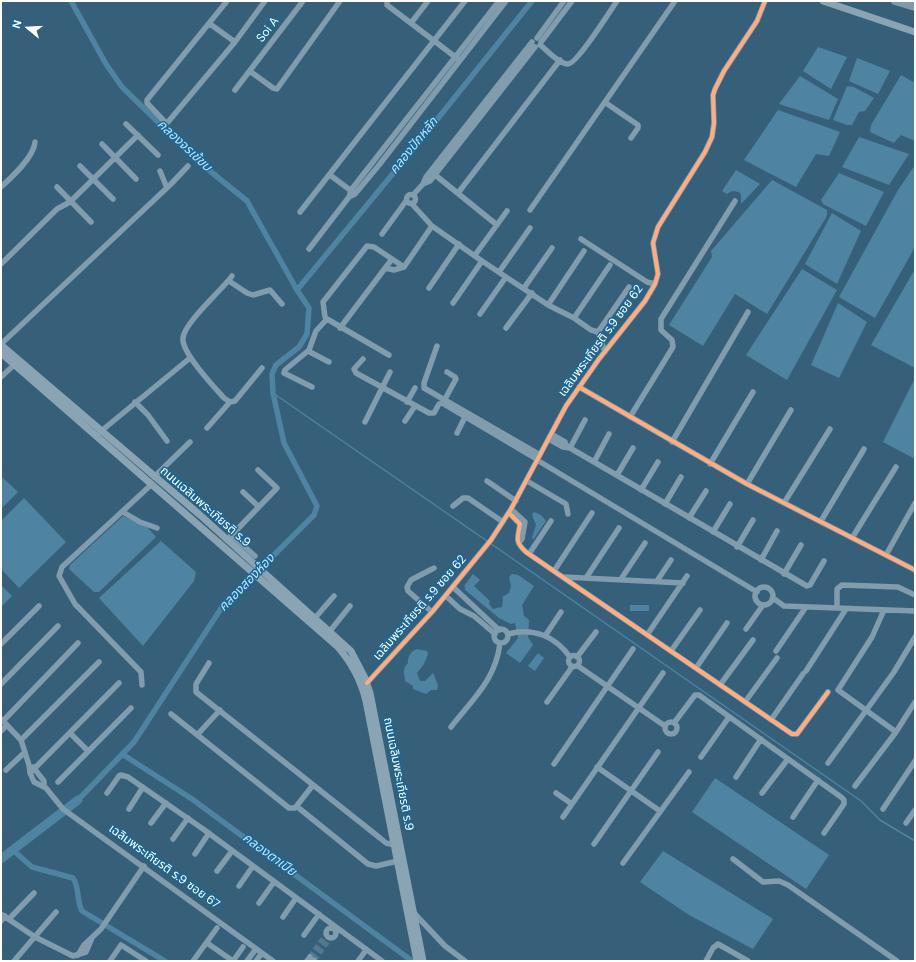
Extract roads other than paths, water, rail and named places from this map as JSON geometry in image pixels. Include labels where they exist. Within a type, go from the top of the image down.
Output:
[{"type":"highway","points":[[896,1],[915,8]]},
{"type":"main road","points":[[823,1],[915,32]]},
{"type":"main road","name":"ถนนเฉลิมพระเกียรติ ร.9","points":[[1,345],[281,593],[337,646],[351,663],[365,685],[398,861],[416,941],[423,961]]},
{"type":"main road","name":"ถนนเฉลิมพระเกียรติ ร.9","points":[[1,353],[153,481],[229,538],[236,554]]},
{"type":"main road","name":"ถนนเฉลิมพระเกียรติ ร.9","points":[[281,593],[315,618],[351,651],[365,685],[383,753],[414,913],[416,961]]},
{"type":"street","points":[[227,1],[210,24],[147,100],[147,103],[165,122],[168,122],[235,42],[265,1]]},
{"type":"street","name":"Soi A","points":[[235,90],[251,72],[303,1]]},
{"type":"street","points":[[251,72],[273,88],[277,89],[340,1]]},
{"type":"street","points":[[387,1],[387,5],[458,58]]},
{"type":"street","points":[[411,23],[428,1]]},
{"type":"street","points":[[300,212],[465,1]]},
{"type":"street","points":[[537,43],[564,1]]},
{"type":"street","points":[[382,234],[409,202],[415,200],[413,195],[424,184],[426,177],[433,173],[483,108],[572,1]]},
{"type":"street","points":[[537,43],[567,64],[575,60],[617,1]]},
{"type":"street","points":[[530,210],[606,103],[675,1]]},
{"type":"street","name":"เฉลิมพระเกียรติ ร.9 ซอย 62","points":[[365,685],[446,596],[491,540],[516,501],[566,406],[605,352],[646,301],[655,284],[658,274],[653,243],[658,227],[705,152],[712,137],[714,123],[714,89],[757,21],[765,1]]},
{"type":"street","points":[[309,250],[503,2]]},
{"type":"street","points":[[210,24],[235,42]]},
{"type":"street","points":[[458,193],[560,60]]},
{"type":"street","points":[[606,103],[638,125],[638,128],[631,138]]},
{"type":"street","points":[[126,124],[158,155]]},
{"type":"street","points":[[1,264],[57,209],[70,202],[138,135]]},
{"type":"street","points":[[1,187],[17,172],[34,148],[35,142]]},
{"type":"street","points":[[102,144],[136,179]]},
{"type":"street","points":[[80,166],[113,199]]},
{"type":"street","points":[[1,345],[167,188],[188,166]]},
{"type":"street","points":[[160,171],[167,188]]},
{"type":"street","points":[[433,173],[497,224]]},
{"type":"street","points":[[330,175],[353,192]]},
{"type":"street","points":[[57,188],[91,222]]},
{"type":"street","points":[[630,416],[674,347],[672,340],[661,330],[661,319],[735,201]]},
{"type":"street","points":[[409,202],[432,226],[482,261],[548,305],[574,318],[591,330],[598,332]]},
{"type":"street","points":[[475,255],[507,211]]},
{"type":"street","points":[[386,268],[394,270],[404,266],[432,226]]},
{"type":"street","points":[[499,272],[530,228]]},
{"type":"street","points":[[581,239],[647,282],[655,284]]},
{"type":"street","points":[[428,288],[459,244]]},
{"type":"street","points":[[389,356],[327,319],[324,316],[322,302],[367,246],[374,247],[404,266]]},
{"type":"street","points":[[524,288],[552,248]]},
{"type":"street","points":[[548,305],[584,251]]},
{"type":"street","points":[[340,328],[392,259]]},
{"type":"street","points":[[453,303],[482,261]]},
{"type":"street","points":[[574,318],[610,265]]},
{"type":"street","points":[[480,314],[506,277]]},
{"type":"street","points":[[232,401],[224,398],[190,358],[183,341],[185,333],[197,314],[231,279],[247,294],[254,295],[270,290],[282,304]]},
{"type":"street","points":[[598,332],[629,287]]},
{"type":"street","points":[[506,328],[532,293]]},
{"type":"street","points":[[672,442],[748,312]]},
{"type":"street","points":[[312,387],[284,374],[285,370],[312,346],[316,332],[327,319]]},
{"type":"street","points":[[598,332],[605,352]]},
{"type":"street","points":[[437,346],[423,386],[757,592]]},
{"type":"street","points":[[308,351],[329,362]]},
{"type":"street","points":[[100,432],[190,358]]},
{"type":"street","points":[[363,359],[354,369],[354,372],[382,388],[415,406],[433,413],[439,404],[442,403],[539,458]]},
{"type":"street","points":[[1,377],[14,365]]},
{"type":"street","points":[[207,428],[262,368]]},
{"type":"street","points":[[365,422],[390,372]]},
{"type":"street","points":[[445,399],[456,379],[447,372]]},
{"type":"street","points":[[579,387],[710,464],[784,504],[821,521],[915,570]]},
{"type":"street","points":[[407,402],[415,388]]},
{"type":"street","points":[[710,464],[753,392]]},
{"type":"street","points":[[135,402],[148,415],[167,440]]},
{"type":"street","points":[[405,421],[415,406]]},
{"type":"street","points":[[747,484],[791,410]]},
{"type":"street","points":[[457,433],[466,416]]},
{"type":"street","points":[[569,447],[585,420]]},
{"type":"street","points":[[784,504],[830,429]]},
{"type":"street","points":[[594,462],[609,434]]},
{"type":"street","points":[[550,436],[565,442],[569,447],[737,547],[784,574],[809,586],[824,561]]},
{"type":"street","points":[[142,684],[141,672],[74,604],[59,579],[62,567],[123,512],[190,442]]},
{"type":"street","points":[[617,475],[633,448]]},
{"type":"street","points":[[821,521],[864,449]]},
{"type":"street","points":[[641,490],[658,462]]},
{"type":"street","points":[[852,538],[896,467]]},
{"type":"street","points":[[255,556],[229,538],[258,506],[277,488],[258,470]]},
{"type":"street","points":[[664,504],[681,477]]},
{"type":"street","points":[[527,480],[563,501],[568,506],[568,514]]},
{"type":"street","points":[[487,481],[516,501]]},
{"type":"street","points":[[689,518],[706,491]]},
{"type":"street","points":[[243,492],[258,506]]},
{"type":"street","points":[[453,506],[463,498],[468,498],[503,522]]},
{"type":"street","points":[[886,555],[915,503]]},
{"type":"street","points":[[713,532],[730,504]]},
{"type":"street","points":[[510,511],[525,522],[522,539],[519,542],[521,547],[529,554],[792,734],[798,734],[828,692]]},
{"type":"street","points":[[123,512],[140,522],[157,528]]},
{"type":"street","points":[[554,571],[592,513]]},
{"type":"street","points":[[737,547],[753,520]]},
{"type":"street","points":[[529,554],[551,521]]},
{"type":"street","points":[[586,578],[618,528]]},
{"type":"street","points":[[761,560],[777,531]]},
{"type":"street","points":[[621,580],[645,543]]},
{"type":"street","points":[[784,574],[801,545]]},
{"type":"street","points":[[656,581],[671,560]]},
{"type":"street","points":[[432,612],[408,591],[407,587],[411,580],[434,568]]},
{"type":"street","points":[[647,635],[688,576]]},
{"type":"street","points":[[564,577],[683,583]]},
{"type":"street","points":[[837,608],[837,589],[842,585],[898,587],[915,595]]},
{"type":"street","points":[[453,587],[468,600],[476,614],[497,632]]},
{"type":"street","points":[[746,629],[763,605],[770,603],[773,598],[773,593],[769,588],[763,587],[757,592]]},
{"type":"street","points":[[757,592],[757,600],[763,605]]},
{"type":"street","points":[[315,618],[334,596]]},
{"type":"street","points":[[446,596],[460,609],[476,614]]},
{"type":"street","points":[[773,598],[784,606],[915,611]]},
{"type":"street","points":[[1,644],[39,606]]},
{"type":"street","points":[[330,632],[350,606]]},
{"type":"street","points":[[776,651],[806,607]]},
{"type":"street","points":[[771,720],[846,609]]},
{"type":"street","points":[[671,651],[700,610]]},
{"type":"street","points":[[884,610],[872,637],[838,690],[896,732]]},
{"type":"street","points":[[545,636],[561,612]]},
{"type":"street","points":[[696,668],[727,623]]},
{"type":"street","points":[[1,684],[58,626]]},
{"type":"street","points":[[497,632],[505,630],[508,634]]},
{"type":"street","points":[[508,634],[529,631],[545,636],[562,646],[570,657]]},
{"type":"street","points":[[451,727],[493,673],[499,656],[500,643],[496,640],[497,632]]},
{"type":"street","points":[[570,657],[577,656],[596,632]]},
{"type":"street","points":[[500,643],[506,641],[508,634]]},
{"type":"street","points":[[828,763],[867,712],[894,672],[915,636]]},
{"type":"street","points":[[720,685],[753,640]]},
{"type":"street","points":[[1,731],[4,721],[78,643]]},
{"type":"street","points":[[554,764],[633,649]]},
{"type":"street","points":[[547,702],[580,660],[577,656]]},
{"type":"street","points":[[570,657],[568,662],[665,726],[666,732],[672,734],[677,729],[674,723]]},
{"type":"street","points":[[745,702],[777,658]]},
{"type":"street","points":[[21,740],[99,662]]},
{"type":"street","points":[[210,663],[195,688],[196,692],[386,843],[395,845]]},
{"type":"street","points":[[563,817],[663,673]]},
{"type":"street","points":[[30,773],[119,683]]},
{"type":"street","points":[[665,726],[670,722],[674,723],[697,694],[841,797],[845,802],[824,833]]},
{"type":"street","points":[[855,786],[896,732],[915,702]]},
{"type":"street","points":[[58,782],[131,708]]},
{"type":"street","points":[[198,734],[220,710]]},
{"type":"street","points":[[171,714],[289,808],[295,808],[313,785]]},
{"type":"street","points":[[701,757],[729,716]]},
{"type":"street","points":[[4,721],[21,740],[34,782],[45,786]]},
{"type":"street","points":[[70,733],[88,751]]},
{"type":"street","points":[[736,776],[761,739]]},
{"type":"street","points":[[6,770],[25,752]]},
{"type":"street","points":[[594,844],[658,752]]},
{"type":"street","points":[[762,793],[788,759]]},
{"type":"street","points":[[882,809],[915,761]]},
{"type":"street","points":[[29,765],[35,768],[44,781],[45,786]]},
{"type":"street","points":[[597,767],[660,811]]},
{"type":"street","points":[[623,863],[689,772]]},
{"type":"street","points":[[107,792],[121,775],[143,788],[209,833],[319,914],[335,928],[382,961]]},
{"type":"street","points":[[793,817],[818,780]]},
{"type":"street","name":"เฉลิมพระเกียรติ ร.9 ซอย 67","points":[[45,786],[63,809],[144,866],[273,961]]},
{"type":"street","points":[[129,809],[143,788]]},
{"type":"street","points":[[556,793],[572,804]]},
{"type":"street","points":[[151,824],[166,803]]},
{"type":"street","points":[[300,809],[368,864],[376,866],[398,861]]},
{"type":"street","points":[[906,823],[915,810]]},
{"type":"street","points":[[173,839],[188,818]]},
{"type":"street","points":[[195,854],[209,833]]},
{"type":"street","points":[[217,871],[232,851]]},
{"type":"street","points":[[733,859],[762,882],[779,881],[788,885],[897,961]]},
{"type":"street","points":[[5,916],[35,937],[65,953],[73,956],[78,955],[84,945],[101,929],[144,866]]},
{"type":"street","points":[[239,886],[253,866]]},
{"type":"street","points":[[259,902],[274,882]]},
{"type":"street","points":[[1,921],[5,916],[34,893]]},
{"type":"street","points":[[283,918],[296,898]]},
{"type":"street","points":[[14,961],[56,912]]},
{"type":"street","points":[[414,913],[445,946],[465,961]]},
{"type":"street","points":[[304,935],[319,914]]},
{"type":"street","points":[[193,961],[217,928]]},
{"type":"street","points":[[206,943],[231,960],[243,947]]},
{"type":"street","points":[[706,961],[713,948],[718,944],[748,961]]},
{"type":"street","points":[[110,961],[121,945],[145,961]]},
{"type":"street","points":[[247,961],[256,949]]},
{"type":"street","points":[[358,961],[366,950]]},
{"type":"street","points":[[256,961],[262,953]]},
{"type":"water","points":[[818,47],[847,57],[831,89],[803,71]]},
{"type":"water","points":[[857,58],[890,71],[878,94],[849,81]]},
{"type":"water","points":[[901,75],[913,82],[915,78],[915,141],[901,135],[894,143],[870,132],[871,125]]},
{"type":"water","points":[[800,76],[838,99],[829,120],[779,104]]},
{"type":"water","points":[[847,86],[854,87],[874,98],[865,111],[859,112],[852,125],[847,125],[833,120]]},
{"type":"water","points":[[778,110],[840,132],[829,156],[816,154],[796,187],[744,160]]},
{"type":"water","points":[[859,137],[909,154],[889,185],[842,167]]},
{"type":"water","points":[[915,165],[915,247],[875,318],[839,297],[898,190]]},
{"type":"water","points":[[736,170],[760,184],[741,204],[741,195],[739,192],[732,191],[727,194],[722,191]]},
{"type":"water","points":[[839,173],[884,192],[866,226],[823,204],[821,200]]},
{"type":"water","points":[[772,180],[827,210],[827,216],[767,314],[735,294],[703,346],[669,325],[712,257],[711,251]]},
{"type":"water","points":[[832,213],[861,231],[837,284],[805,264]]},
{"type":"water","points":[[802,269],[837,290],[787,380],[746,355]]},
{"type":"water","points":[[915,269],[915,368],[871,345]]},
{"type":"water","points":[[838,303],[867,322],[839,378],[811,365]]},
{"type":"water","points":[[915,378],[915,459],[883,442]]},
{"type":"water","points":[[1,476],[18,492],[1,509]]},
{"type":"water","points":[[24,498],[66,542],[19,588],[1,569],[1,521]]},
{"type":"water","points":[[534,512],[541,515],[546,521],[533,540],[532,537],[536,525],[532,515]]},
{"type":"water","points":[[123,516],[148,528],[156,537],[99,592],[94,592],[69,569],[70,565]]},
{"type":"water","points":[[161,541],[196,572],[194,581],[143,646],[99,598]]},
{"type":"water","points":[[473,574],[480,580],[474,586],[490,601],[489,604],[493,609],[502,607],[502,597],[509,593],[511,586],[509,577],[512,574],[518,575],[534,586],[522,605],[524,616],[529,620],[528,637],[533,645],[520,663],[506,653],[518,638],[515,623],[511,624],[499,618],[464,589],[466,588],[464,586]]},
{"type":"water","points":[[1,585],[12,596],[1,607]]},
{"type":"water","points":[[630,605],[649,605],[649,611],[630,611]]},
{"type":"water","points":[[417,649],[427,651],[428,654],[424,664],[417,673],[420,681],[425,681],[433,673],[438,685],[437,690],[431,690],[426,694],[413,689],[413,686],[405,681],[404,672],[408,663],[408,658],[413,651]]},
{"type":"water","points":[[538,653],[544,658],[535,671],[528,666]]},
{"type":"water","points":[[715,778],[829,855],[806,889],[692,812]]},
{"type":"water","points":[[663,851],[773,919],[753,949],[689,915],[640,882]]},
{"type":"waterway","name":"คลองสองห้อง","points":[[71,1],[106,64],[122,87],[199,162],[247,201],[297,290],[309,308],[307,334],[299,347],[276,365],[272,374],[273,393],[284,443],[317,506],[314,515],[222,607],[134,742],[78,800]]},
{"type":"waterway","name":"คลองปักหลัก","points":[[297,290],[419,142],[532,1]]},
{"type":"waterway","points":[[273,393],[487,541]]},
{"type":"waterway","points":[[490,543],[861,801],[880,820],[915,841]]},
{"type":"waterway","name":"คลองตาเปีย","points":[[122,754],[192,799],[412,961]]},
{"type":"waterway","name":"คลองสองห้อง","points":[[1,859],[78,800]]},
{"type":"waterway","points":[[14,851],[32,867],[73,878],[77,886],[79,903],[82,911],[165,961]]},
{"type":"tunnel","points":[[310,957],[326,935]]},
{"type":"tunnel","points":[[314,960],[330,938]]},
{"type":"water label","name":"คลองจรเข้ขบ","points":[[184,146]]}]
